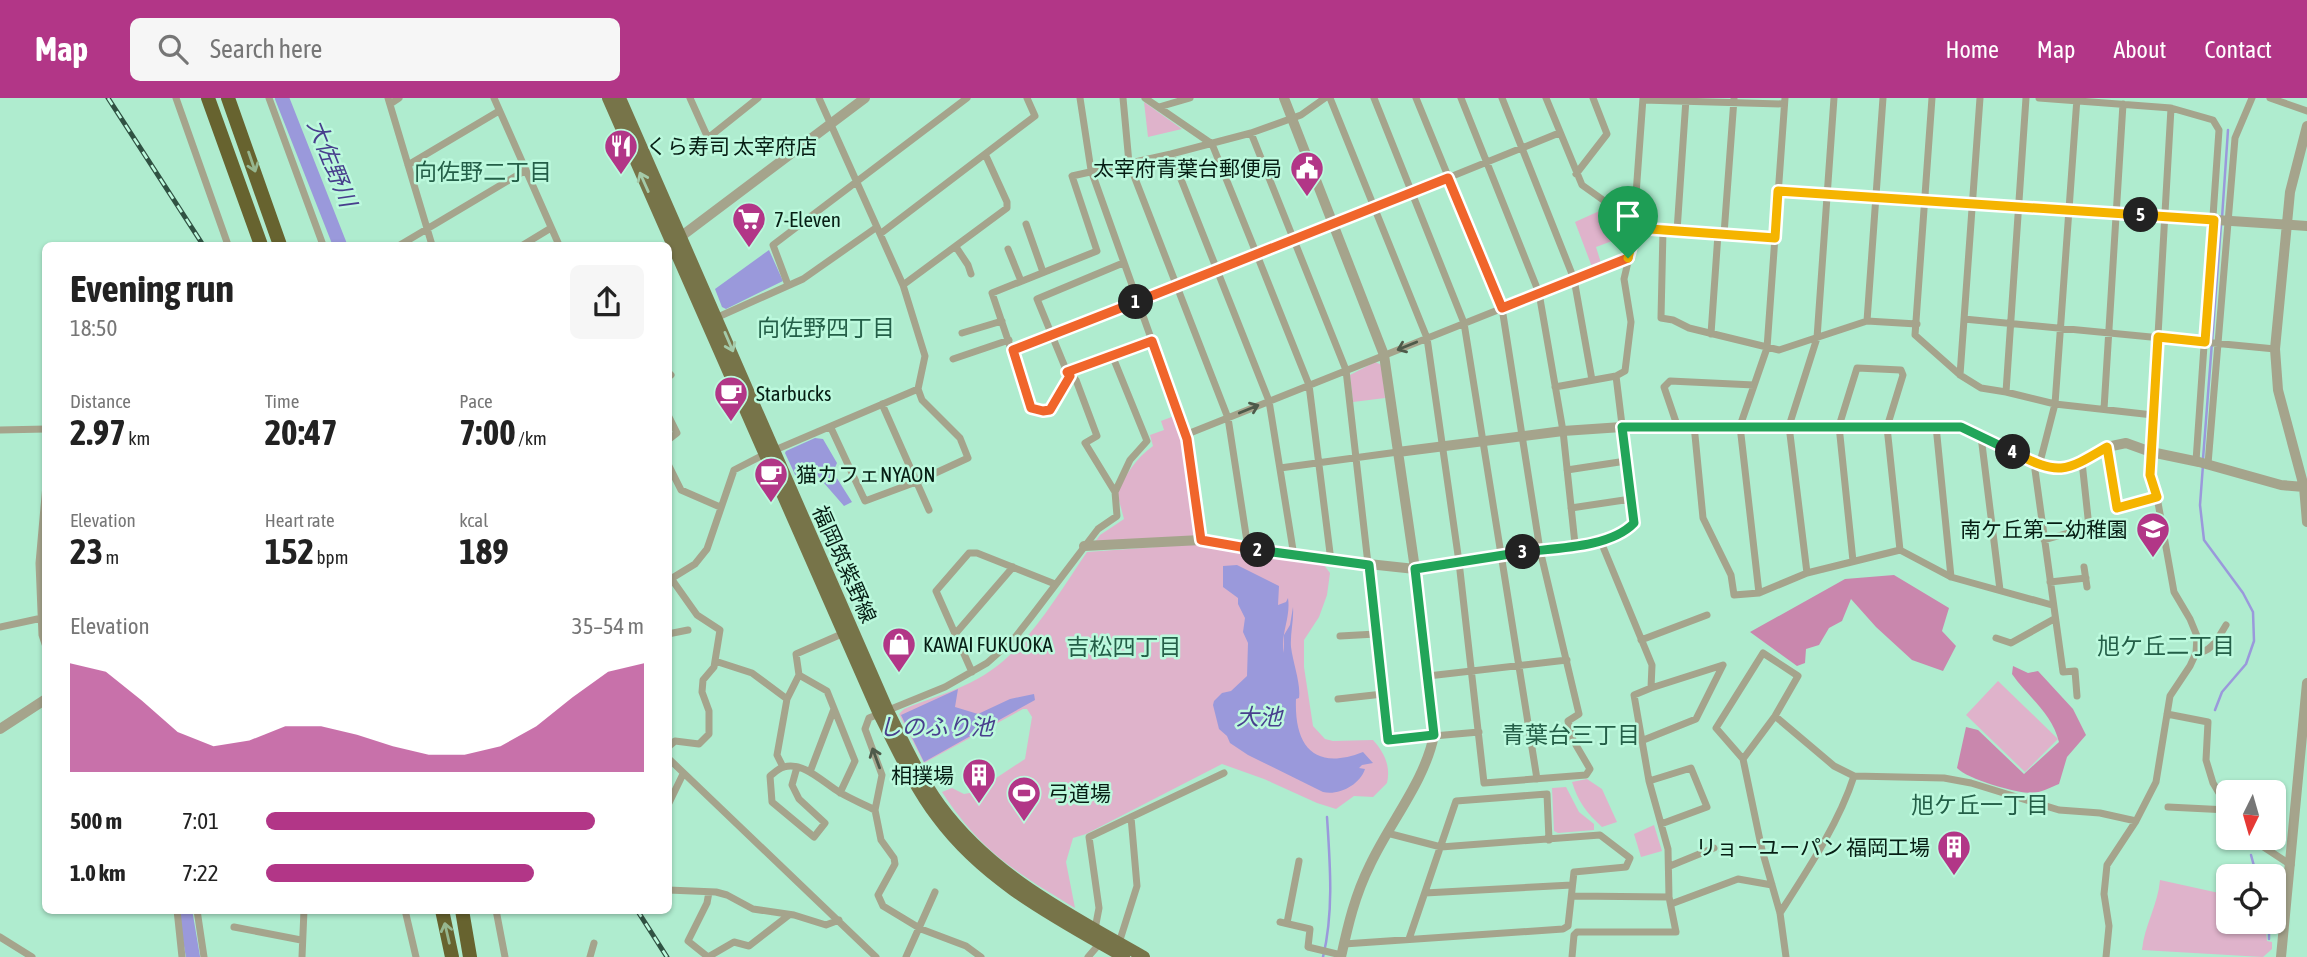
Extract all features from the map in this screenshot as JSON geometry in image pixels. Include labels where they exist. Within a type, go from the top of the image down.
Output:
[{"type":"highway","points":[[208,98],[260,242]]},
{"type":"highway","points":[[228,98],[279,242]]},
{"type":"highway","points":[[443,914],[452,957]]},
{"type":"highway","points":[[463,914],[470,957]]},
{"type":"main road","name":"福岡筑紫野線","points":[[608,98],[770,452],[884,712]]},
{"type":"main road","name":"福岡筑紫野線","points":[[620,98],[674,242],[718,317],[844,633],[918,771],[940,805],[992,862],[1100,936],[1124,957]]},
{"type":"main road","name":"福岡筑紫野線","points":[[1100,936],[1144,957]]},
{"type":"street","points":[[176,98],[227,242]]},
{"type":"street","points":[[269,98],[322,242]]},
{"type":"street","points":[[400,98],[389,101],[431,242]]},
{"type":"street","points":[[494,98],[558,242]]},
{"type":"street","points":[[690,98],[708,138],[753,100]]},
{"type":"street","points":[[819,98],[904,285],[925,356],[918,389],[922,400],[960,438],[968,457],[916,482],[865,501],[831,428]]},
{"type":"street","points":[[674,242],[865,98]]},
{"type":"street","points":[[788,285],[774,245],[967,98]]},
{"type":"street","points":[[718,317],[803,279],[879,231],[986,156],[1035,117],[1027,98]]},
{"type":"street","points":[[1080,98],[1091,170],[1185,435],[1201,540]]},
{"type":"street","points":[[1123,98],[1129,163],[1228,418],[1248,548]]},
{"type":"street","points":[[1145,98],[1212,144],[1257,255],[1309,385],[1331,561]]},
{"type":"street","points":[[1159,107],[1190,98]]},
{"type":"street","points":[[1284,98],[1384,355],[1415,569],[1434,735],[1430,755],[1356,896],[1342,952]]},
{"type":"street","points":[[1152,341],[1069,374],[1050,410],[1031,408],[992,293],[1097,251],[1072,176],[1171,155],[1251,133],[1292,119],[1327,98],[1376,208],[1427,338],[1459,562],[1484,783],[1586,775],[1590,769],[1573,740],[1568,721],[1579,714],[1540,550],[1502,308],[1416,98]]},
{"type":"street","points":[[1374,98],[1464,323],[1537,779]]},
{"type":"street","points":[[1461,98],[1539,293],[1563,431],[1575,544]]},
{"type":"street","points":[[1503,98],[1574,279],[1592,380]]},
{"type":"street","points":[[1546,98],[1581,184],[1635,225],[1663,230],[1775,238]]},
{"type":"street","points":[[1577,174],[1607,134],[1593,98]]},
{"type":"street","points":[[1807,573],[1789,426],[1817,338],[1834,98]]},
{"type":"street","points":[[1867,321],[1883,98]]},
{"type":"street","points":[[1933,98],[1915,335],[1960,375],[1981,388],[2055,404],[2153,415]]},
{"type":"street","points":[[1960,375],[1980,98]]},
{"type":"street","points":[[2006,392],[2026,98]]},
{"type":"street","points":[[2039,98],[2123,104],[2137,102],[2171,108],[2213,120],[2217,124],[2219,130],[2214,220],[2196,461]]},
{"type":"street","points":[[2208,464],[2235,138],[2252,98]]},
{"type":"street","points":[[2270,98],[2307,111]]},
{"type":"street","points":[[1555,387],[1616,376],[1625,371],[1631,322],[1624,279],[1635,225],[1643,99],[1784,101],[1768,348],[1740,426],[1759,593]]},
{"type":"street","points":[[2077,99],[2055,404],[2039,466],[2035,470],[2063,672],[2075,670],[2077,696]]},
{"type":"street","points":[[1678,231],[1686,100]]},
{"type":"street","points":[[1711,334],[1734,100]]},
{"type":"street","points":[[2104,409],[2123,104]]},
{"type":"street","points":[[2106,957],[2109,926],[2104,894],[2107,865],[2136,821],[2156,782],[2171,696],[2196,653],[2197,636],[2174,592],[2157,497],[2150,475],[2171,108]]},
{"type":"street","points":[[408,165],[499,111]]},
{"type":"street","points":[[2307,126],[2295,165],[2275,349],[2283,418],[2305,486],[2307,522]]},
{"type":"street","points":[[1251,133],[1346,370],[1388,740],[1479,732]]},
{"type":"street","points":[[1013,350],[1334,225],[1559,133]]},
{"type":"street","points":[[1171,155],[1269,401],[1294,556]]},
{"type":"street","points":[[904,285],[1007,208],[1007,202],[986,156]]},
{"type":"street","points":[[405,242],[526,170]]},
{"type":"street","points":[[1778,191],[2307,226]]},
{"type":"street","points":[[1026,224],[1043,272]]},
{"type":"street","points":[[528,242],[551,228]]},
{"type":"street","points":[[1663,230],[1661,318],[1711,334],[1779,350],[1867,321],[1917,324]]},
{"type":"street","points":[[956,247],[971,274]]},
{"type":"street","points":[[1008,249],[1021,281]]},
{"type":"street","points":[[1185,435],[1628,258]]},
{"type":"street","points":[[1115,492],[1085,443],[1097,436],[1076,380],[1069,374],[1037,299],[1123,263]]},
{"type":"street","points":[[1964,318],[2275,349]]},
{"type":"street","points":[[962,333],[1002,321]]},
{"type":"street","points":[[953,359],[1009,340]]},
{"type":"street","points":[[981,957],[966,946],[921,929],[883,906],[878,895],[895,864],[894,858],[881,841],[875,810],[883,775],[865,729],[869,718],[945,687],[987,663],[1013,640],[1084,545],[1116,516],[1115,492],[1130,460],[1147,441],[1112,355]]},
{"type":"street","points":[[1853,561],[1839,426],[1857,368],[1901,370],[1903,375],[1887,427],[1900,550]]},
{"type":"street","points":[[1084,545],[1201,540],[1294,556],[1415,569],[1601,542],[1628,530],[1634,523],[1616,376]]},
{"type":"street","points":[[1677,425],[1664,387],[1670,381],[1754,385]]},
{"type":"street","points":[[672,576],[695,564],[707,549],[734,470],[918,389]]},
{"type":"street","points":[[882,404],[929,510]]},
{"type":"street","points":[[672,423],[677,433],[672,437]]},
{"type":"street","points":[[1694,425],[1703,518],[1731,575],[1734,596],[1759,593],[1807,573],[1900,550],[1951,577],[2052,605]]},
{"type":"street","points":[[1280,467],[1563,431],[1622,427],[1936,426],[1961,427],[2039,466],[2060,470],[2082,462],[2107,447],[2126,443],[2151,452],[2208,464],[2281,485],[2305,486]]},
{"type":"street","points":[[1936,426],[1951,577]]},
{"type":"street","points":[[0,430],[42,429]]},
{"type":"street","points":[[1981,435],[2000,590]]},
{"type":"street","points":[[2107,447],[2117,508],[2157,497]]},
{"type":"street","points":[[1567,470],[1626,461]]},
{"type":"street","points":[[2044,540],[2090,527],[2082,462]]},
{"type":"street","points":[[672,472],[681,490],[720,507]]},
{"type":"street","points":[[1571,508],[1631,499]]},
{"type":"street","points":[[42,520],[39,546],[42,635]]},
{"type":"street","points":[[1601,542],[1652,665],[1651,688]]},
{"type":"street","points":[[972,672],[936,591],[969,553],[1055,584]]},
{"type":"street","points":[[2084,566],[2087,587]]},
{"type":"street","points":[[956,633],[1013,567]]},
{"type":"street","points":[[2050,582],[2086,578]]},
{"type":"street","points":[[672,581],[697,615],[720,630],[715,661],[703,680],[702,692],[709,711],[709,734],[699,744],[672,743]]},
{"type":"street","points":[[1641,640],[1707,615]]},
{"type":"street","points":[[0,627],[42,618]]},
{"type":"street","points":[[1996,638],[2011,643],[2054,619]]},
{"type":"street","points":[[2196,653],[2204,653],[2215,643],[2226,625]]},
{"type":"street","points":[[672,634],[688,630]]},
{"type":"street","points":[[783,767],[777,755],[787,699],[799,675],[796,653],[844,633]]},
{"type":"street","points":[[1340,636],[1376,634]]},
{"type":"street","points":[[1743,759],[1775,716],[1798,676],[1763,653],[1716,728],[1743,759],[1762,850],[1780,913],[1784,957]]},
{"type":"street","points":[[1428,676],[1567,660]]},
{"type":"street","points":[[715,661],[752,673],[787,699]]},
{"type":"street","points":[[1572,957],[1574,935],[1577,932],[1676,932],[1670,901],[1668,849],[1648,781],[1641,741],[1634,695],[1723,665],[1696,719],[1641,741]]},
{"type":"street","points":[[799,675],[827,691],[855,761],[840,793]]},
{"type":"street","points":[[2281,957],[2292,865],[2307,683]]},
{"type":"street","points":[[1338,699],[1383,694]]},
{"type":"street","points":[[0,729],[42,702]]},
{"type":"street","points":[[810,772],[834,709]]},
{"type":"street","points":[[2167,714],[2208,722],[2206,760],[2216,788]]},
{"type":"street","points":[[1775,716],[1835,766],[1854,776],[1944,778],[1971,783],[2059,810],[2100,813],[2136,821]]},
{"type":"street","points":[[672,762],[876,957]]},
{"type":"street","points":[[797,767],[792,785],[799,799],[825,824],[814,837],[772,802],[770,776],[783,767],[797,767],[810,772],[840,793],[875,810]]},
{"type":"street","points":[[1648,781],[1691,768],[1707,807],[1661,824]]},
{"type":"street","points":[[1087,957],[1100,936],[1089,837],[1224,773]]},
{"type":"street","points":[[672,797],[683,774]]},
{"type":"street","points":[[1780,913],[1805,875],[1849,793],[1854,776]]},
{"type":"street","points":[[1409,939],[1456,802],[1547,794],[1549,840]]},
{"type":"street","points":[[2168,807],[2216,809]]},
{"type":"street","points":[[1119,943],[1137,886],[1131,817]]},
{"type":"street","points":[[1299,861],[1283,923],[1310,929],[1308,947],[1342,952],[1409,939],[1563,929],[1567,926],[1574,873],[1626,867],[1630,858],[1600,835],[1441,847],[1387,833]]},
{"type":"street","points":[[1670,866],[1713,848]]},
{"type":"street","points":[[2268,850],[2292,865]]},
{"type":"street","points":[[1572,896],[1670,901],[1738,879],[1772,886]]},
{"type":"street","points":[[1425,893],[1572,885]]},
{"type":"street","points":[[672,890],[727,895],[753,909],[826,925],[838,920]]},
{"type":"street","points":[[906,957],[921,929],[935,891]]},
{"type":"street","points":[[709,892],[688,941],[708,957],[734,942],[749,946],[789,915]]},
{"type":"street","points":[[177,914],[182,957]]},
{"type":"street","points":[[198,914],[204,957]]},
{"type":"street","points":[[302,957],[304,914]]},
{"type":"street","points":[[406,914],[416,957]]},
{"type":"street","points":[[497,914],[505,957]]},
{"type":"street","points":[[234,927],[301,940]]},
{"type":"street","points":[[0,937],[32,957]]},
{"type":"street","points":[[590,957],[594,943]]},
{"type":"shaded area","points":[[1144,102],[1182,129],[1148,137]]},
{"type":"shaded area","points":[[1606,208],[1628,225],[1631,234],[1596,247],[1601,263],[1592,267],[1575,222]]},
{"type":"shaded area","points":[[1375,362],[1382,365],[1385,398],[1353,402],[1350,375]]},
{"type":"shaded area","points":[[1174,416],[1184,439],[1197,538],[1095,542],[1100,535],[1124,519],[1117,493],[1132,467],[1153,446],[1150,435],[1164,430],[1161,421]]},
{"type":"shaded area","points":[[1198,544],[1324,565],[1330,573],[1327,595],[1319,617],[1304,640],[1304,667],[1313,726],[1325,739],[1333,741],[1373,740],[1386,760],[1387,783],[1373,797],[1354,796],[1336,809],[1222,764],[1086,834],[1073,838],[1066,862],[1075,908],[1017,871],[986,846],[956,813],[942,792],[952,788],[964,794],[975,792],[1025,759],[1032,717],[1027,709],[924,763],[899,714],[904,709],[970,683],[996,667],[1026,638],[1087,552]]},
{"type":"shaded area","points":[[1894,575],[1949,608],[1942,631],[1956,646],[1943,671],[1912,660],[1876,627],[1851,599],[1842,621],[1829,628],[1819,645],[1806,649],[1805,663],[1797,666],[1750,632],[1845,579]]},
{"type":"shaded area","points":[[2013,666],[2028,673],[2038,671],[2073,709],[2086,735],[2067,757],[2059,784],[2035,793],[1992,785],[1957,768],[1966,727],[1978,730],[2024,774],[2059,742],[2051,722],[2012,674]]},
{"type":"shaded area","points":[[1998,681],[2058,739],[2025,772],[1966,715]]},
{"type":"shaded area","points":[[1587,779],[1602,789],[1617,822],[1602,827],[1584,807],[1572,782]]},
{"type":"shaded area","points":[[1566,787],[1579,812],[1594,824],[1594,830],[1554,831],[1552,788]]},
{"type":"shaded area","points":[[1654,825],[1662,851],[1641,857],[1634,834]]},
{"type":"shaded area","points":[[2160,880],[2216,892],[2216,934],[2266,934],[2267,941],[2272,942],[2272,949],[2263,957],[2142,950],[2145,932],[2157,898]]},
{"type":"water","points":[[769,250],[783,281],[726,309],[722,307],[715,289]]},
{"type":"water","points":[[815,438],[823,439],[837,463],[833,472],[852,502],[844,506],[817,475],[798,481],[785,453]]},
{"type":"water","name":"大池","points":[[1237,565],[1279,586],[1278,605],[1286,602],[1288,598],[1283,639],[1284,653],[1284,635],[1290,625],[1293,607],[1291,647],[1299,692],[1299,698],[1296,699],[1296,716],[1304,742],[1311,751],[1320,756],[1346,757],[1363,752],[1373,763],[1362,765],[1359,768],[1365,769],[1362,775],[1342,791],[1323,792],[1248,755],[1230,743],[1219,729],[1214,701],[1222,693],[1231,691],[1247,676],[1248,643],[1243,632],[1245,618],[1238,598],[1223,587],[1223,566]]},
{"type":"water","name":"しのふり池","points":[[958,689],[955,707],[978,714],[1010,699],[1034,694],[1035,700],[924,762],[901,715]]},
{"type":"waterway","name":"大佐野川","points":[[282,98],[339,242]]},
{"type":"waterway","points":[[2222,218],[2228,130]]},
{"type":"waterway","points":[[2203,459],[2221,225]]},
{"type":"waterway","points":[[2203,465],[2200,505],[2204,540],[2243,593],[2253,612],[2254,641],[2246,664],[2222,692],[2215,710]]},
{"type":"waterway","points":[[1323,957],[1330,905],[1327,817]]},
{"type":"waterway","points":[[2251,855],[2253,864]]},
{"type":"waterway","name":"大佐野川","points":[[186,914],[193,957]]},
{"type":"waterway","points":[[2269,934],[2269,939]]},
{"type":"railway","points":[[108,98],[201,242]]},
{"type":"railway","points":[[640,914],[667,957]]},
{"type":"place","name":"くら寿司 太宰府店","points":[[621,176]]},
{"type":"place","name":"太宰府青葉台郵便局","points":[[1307,198]]},
{"type":"place","name":"7-Eleven","points":[[749,249]]},
{"type":"place","name":"Starbucks","points":[[731,423]]},
{"type":"place","name":"猫カフェNYAON","points":[[771,504]]},
{"type":"place","name":"南ケ丘第二幼稚園","points":[[2153,559]]},
{"type":"place","name":"KAWAI FUKUOKA","points":[[899,674]]},
{"type":"place","name":"相撲場","points":[[979,805]]},
{"type":"place","name":"弓道場","points":[[1024,823]]},
{"type":"place","name":"リョーユーパン 福岡工場","points":[[1954,877]]},
{"type":"district","name":"向佐野二丁目","points":[[483,172]]},
{"type":"district","name":"向佐野四丁目","points":[[826,328]]},
{"type":"district","name":"旭ケ丘二丁目","points":[[2166,646]]},
{"type":"district","name":"吉松四丁目","points":[[1124,647]]},
{"type":"district","name":"青葉台三丁目","points":[[1571,735]]},
{"type":"district","name":"旭ケ丘一丁目","points":[[1980,805]]},
{"type":"route","points":[[1448,178],[1502,308],[1628,258],[1636,228],[1775,238],[1778,191],[2214,220],[2205,342],[2158,337],[2150,475],[2157,497],[2117,508],[2107,447],[2077,465],[2060,470],[2039,466],[1961,427],[1622,427],[1634,523],[1628,530],[1601,542],[1415,569],[1434,735],[1388,740],[1369,565],[1294,556],[1201,540],[1187,439],[1152,341],[1067,372],[1070,376],[1050,410],[1043,411],[1031,408],[1013,350],[1448,178]]}]
